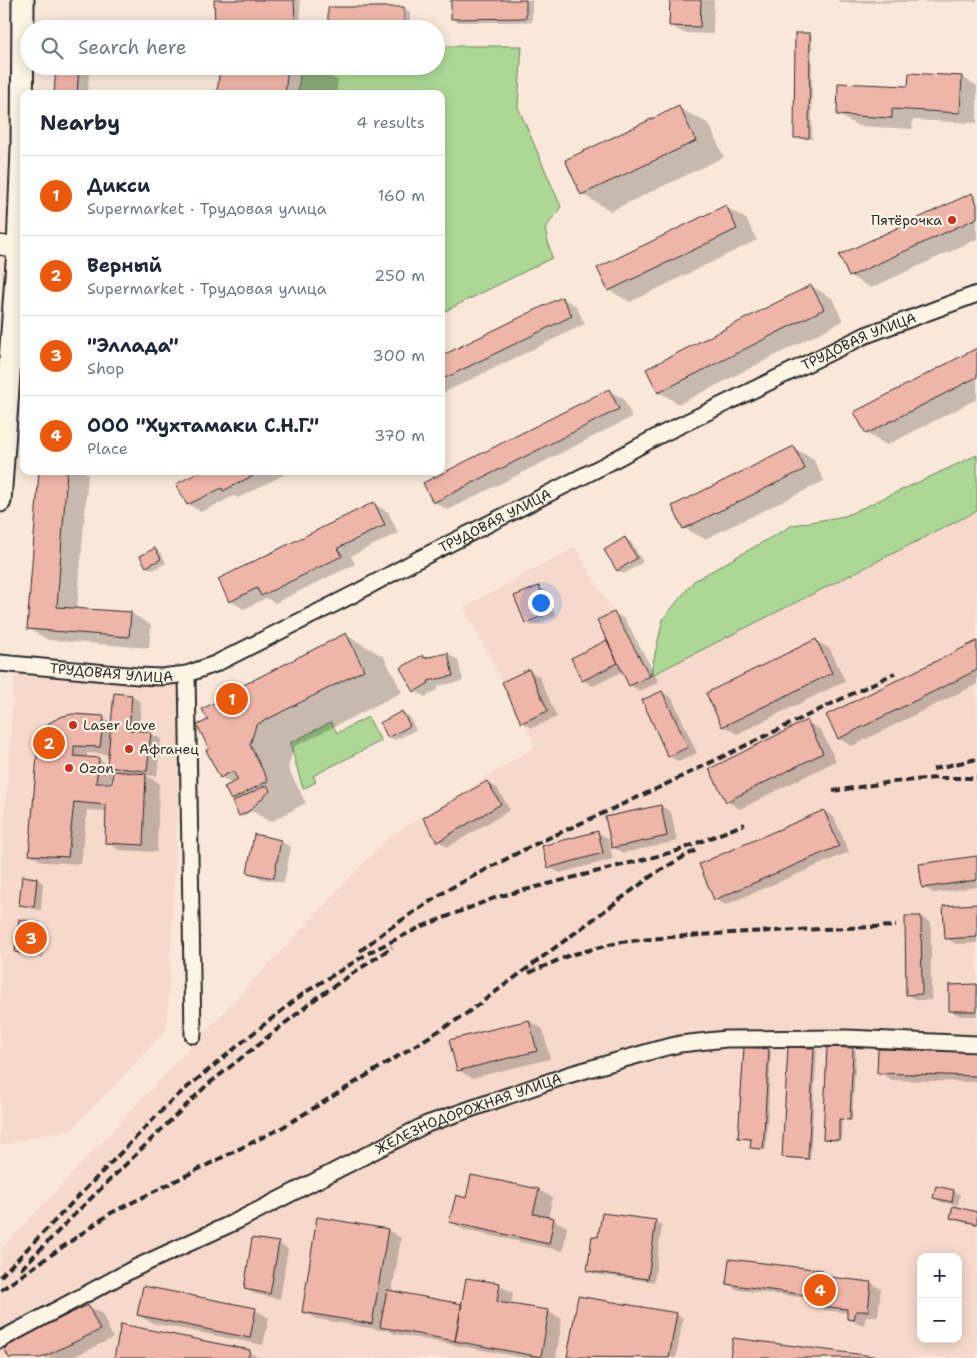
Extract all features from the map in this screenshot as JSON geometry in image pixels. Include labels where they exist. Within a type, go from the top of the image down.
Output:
[{"type":"main road","points":[[23,0],[23,20]]},
{"type":"main road","points":[[22,75],[22,90]]},
{"type":"main road","points":[[0,501],[9,246],[20,163]]},
{"type":"street","name":"ТРУДОВАЯ УЛИЦА","points":[[0,663],[138,676],[173,677],[188,674],[215,664],[603,466],[658,436],[866,336],[977,294]]},
{"type":"street","points":[[188,674],[193,1035]]},
{"type":"street","name":"ЖЕЛЕЗНОДОРОЖНАЯ УЛИЦА","points":[[0,1340],[135,1268],[239,1220],[427,1124],[568,1075],[680,1044],[726,1039],[847,1038],[977,1044]]},
{"type":"shaded area","points":[[977,511],[977,1358],[0,1358],[0,1256],[2,1248],[387,838],[536,746],[464,607],[575,547],[650,676]]},
{"type":"shaded area","points":[[15,669],[184,681],[167,1030],[72,1129],[0,1145],[0,880]]},
{"type":"green space","points":[[445,46],[522,46],[518,107],[561,207],[545,229],[552,258],[445,311],[445,90],[298,90],[300,75],[445,75]]},
{"type":"green space","points":[[977,455],[977,511],[650,676],[663,619],[694,581],[793,525],[845,516]]},
{"type":"green space","points":[[368,717],[381,741],[313,776],[316,782],[303,789],[290,743],[331,722],[337,733]]},
{"type":"building","points":[[214,0],[294,0],[295,20],[215,20]]},
{"type":"building","points":[[451,0],[526,0],[526,18],[451,19]]},
{"type":"building","points":[[670,0],[701,0],[700,27],[669,26]]},
{"type":"building","points":[[328,7],[404,7],[404,20],[328,20]]},
{"type":"building","points":[[795,33],[810,33],[809,138],[794,138]]},
{"type":"building","points":[[909,73],[962,76],[960,113],[892,109],[892,118],[837,115],[838,83],[908,86]]},
{"type":"building","points":[[55,75],[78,75],[77,90],[54,90]]},
{"type":"building","points":[[219,75],[287,75],[285,90],[217,90]]},
{"type":"building","points":[[679,106],[696,141],[581,195],[565,160]]},
{"type":"building","points":[[972,193],[977,204],[977,218],[849,277],[839,255]]},
{"type":"building","points":[[726,205],[737,229],[608,291],[597,268]]},
{"type":"building","points":[[811,285],[824,309],[658,393],[646,369]]},
{"type":"building","points":[[562,297],[572,316],[445,378],[445,354]]},
{"type":"building","points":[[977,348],[977,377],[866,434],[854,412]]},
{"type":"building","points":[[609,389],[619,409],[433,503],[423,483],[439,475],[445,475],[445,472]]},
{"type":"building","points":[[794,446],[805,469],[683,529],[672,506]]},
{"type":"building","points":[[39,475],[67,475],[57,607],[131,612],[129,637],[27,629]]},
{"type":"building","points":[[194,475],[254,475],[223,491],[222,488],[187,505],[176,484]]},
{"type":"building","points":[[374,502],[385,525],[338,548],[342,556],[261,596],[257,588],[229,602],[218,579]]},
{"type":"building","points":[[625,537],[637,558],[617,571],[604,550]]},
{"type":"building","points":[[155,548],[161,559],[146,567],[140,556]]},
{"type":"building","points":[[539,586],[550,613],[525,623],[514,596]]},
{"type":"building","points":[[614,612],[650,676],[629,686],[597,620]]},
{"type":"building","points":[[346,633],[364,670],[256,725],[250,745],[268,781],[231,800],[224,787],[238,780],[233,771],[220,778],[206,750],[209,749],[197,725],[208,720],[202,709],[225,697],[224,695]]},
{"type":"building","points":[[816,639],[832,673],[722,727],[706,693]]},
{"type":"building","points":[[607,640],[618,663],[582,681],[571,658]]},
{"type":"building","points":[[977,641],[977,670],[838,739],[826,715]]},
{"type":"building","points":[[448,653],[453,676],[428,681],[429,683],[414,692],[400,668],[423,655],[424,658]]},
{"type":"building","points":[[529,669],[548,711],[521,723],[502,682]]},
{"type":"building","points":[[662,691],[688,747],[668,757],[642,700]]},
{"type":"building","name":"Афганец","points":[[114,693],[132,695],[129,730],[151,732],[147,771],[107,767]]},
{"type":"building","points":[[402,711],[410,726],[388,738],[380,723]]},
{"type":"building","points":[[72,714],[104,716],[100,747],[74,746],[74,756],[99,758],[96,783],[112,783],[113,771],[146,774],[143,845],[105,843],[106,805],[74,802],[68,857],[29,855],[38,743],[42,731],[49,723],[60,717]]},
{"type":"building","points":[[807,720],[823,753],[726,802],[709,769]]},
{"type":"building","points":[[487,781],[501,804],[437,842],[423,818]]},
{"type":"building","points":[[267,785],[270,791],[249,811],[239,816],[232,802]]},
{"type":"building","points":[[661,805],[667,836],[612,848],[605,817]]},
{"type":"building","points":[[824,810],[839,846],[714,900],[699,864]]},
{"type":"building","points":[[598,831],[603,853],[548,868],[542,846]]},
{"type":"building","points":[[254,834],[281,840],[274,878],[247,873]]},
{"type":"building","points":[[977,856],[977,880],[922,888],[919,864]]},
{"type":"building","points":[[22,876],[37,878],[34,907],[19,905]]},
{"type":"building","points":[[977,904],[977,937],[945,939],[943,906]]},
{"type":"building","points":[[905,916],[921,916],[922,994],[906,995]]},
{"type":"building","points":[[19,919],[40,923],[37,956],[15,952]]},
{"type":"building","points":[[977,984],[977,1011],[949,1011],[949,985]]},
{"type":"building","points":[[529,1020],[537,1051],[457,1071],[449,1040]]},
{"type":"building","points":[[744,1047],[769,1049],[763,1149],[750,1148],[751,1139],[738,1138]]},
{"type":"building","points":[[788,1047],[814,1048],[808,1159],[782,1157]]},
{"type":"building","points":[[827,1047],[853,1048],[850,1120],[839,1119],[839,1140],[823,1139]]},
{"type":"building","points":[[878,1049],[977,1052],[977,1076],[877,1073]]},
{"type":"building","points":[[471,1175],[539,1189],[533,1214],[554,1218],[549,1244],[449,1222],[456,1195],[466,1198]]},
{"type":"building","points":[[936,1186],[954,1190],[952,1202],[933,1198]]},
{"type":"building","points":[[953,1206],[977,1212],[977,1224],[950,1218]]},
{"type":"building","points":[[602,1213],[656,1220],[648,1279],[587,1271],[592,1236],[598,1237]]},
{"type":"building","points":[[317,1217],[388,1229],[372,1324],[302,1312]]},
{"type":"building","points":[[252,1238],[279,1242],[270,1294],[244,1289]]},
{"type":"building","points":[[729,1259],[822,1270],[822,1276],[871,1282],[868,1311],[856,1311],[854,1320],[847,1319],[847,1309],[813,1305],[814,1296],[726,1284]]},
{"type":"building","points":[[466,1278],[500,1283],[497,1302],[549,1310],[541,1357],[455,1341]]},
{"type":"building","points":[[143,1286],[256,1308],[250,1338],[137,1315]]},
{"type":"building","points":[[387,1290],[462,1304],[455,1341],[380,1327]]},
{"type":"building","points":[[578,1296],[677,1313],[669,1358],[567,1357]]},
{"type":"building","points":[[88,1305],[100,1330],[41,1358],[9,1358],[3,1346]]},
{"type":"building","points":[[121,1324],[250,1350],[248,1358],[114,1358]]},
{"type":"building","points":[[733,1338],[888,1358],[730,1358]]},
{"type":"railway","points":[[360,951],[387,930],[449,889],[531,846],[658,788],[895,673]]},
{"type":"railway","points":[[933,769],[977,759]]},
{"type":"railway","points":[[833,791],[892,782],[936,778],[977,778]]},
{"type":"railway","points":[[0,1277],[172,1100],[304,993],[372,951],[423,926],[497,897],[677,851],[745,824]]},
{"type":"railway","points":[[1,1290],[111,1213],[283,1127],[463,1016],[657,872],[696,850]]},
{"type":"railway","points":[[529,973],[570,955],[621,942],[748,932],[896,926]]},
{"type":"railway","points":[[21,1269],[206,1086],[318,997],[392,947]]},
{"type":"place","name":"Пятёрочка","points":[[952,220]]},
{"type":"place","name":"Дикси","points":[[232,699]]},
{"type":"place","name":"Laser Love","points":[[73,725]]},
{"type":"place","name":"Верный","points":[[49,743]]},
{"type":"place","name":"Афганец","points":[[129,749]]},
{"type":"place","name":"Ozon","points":[[69,768]]},
{"type":"place","name":"\"Эллада\"","points":[[31,938]]},
{"type":"place","name":"ООО \"Хухтамаки С.Н.Г.\"","points":[[820,1290]]}]
